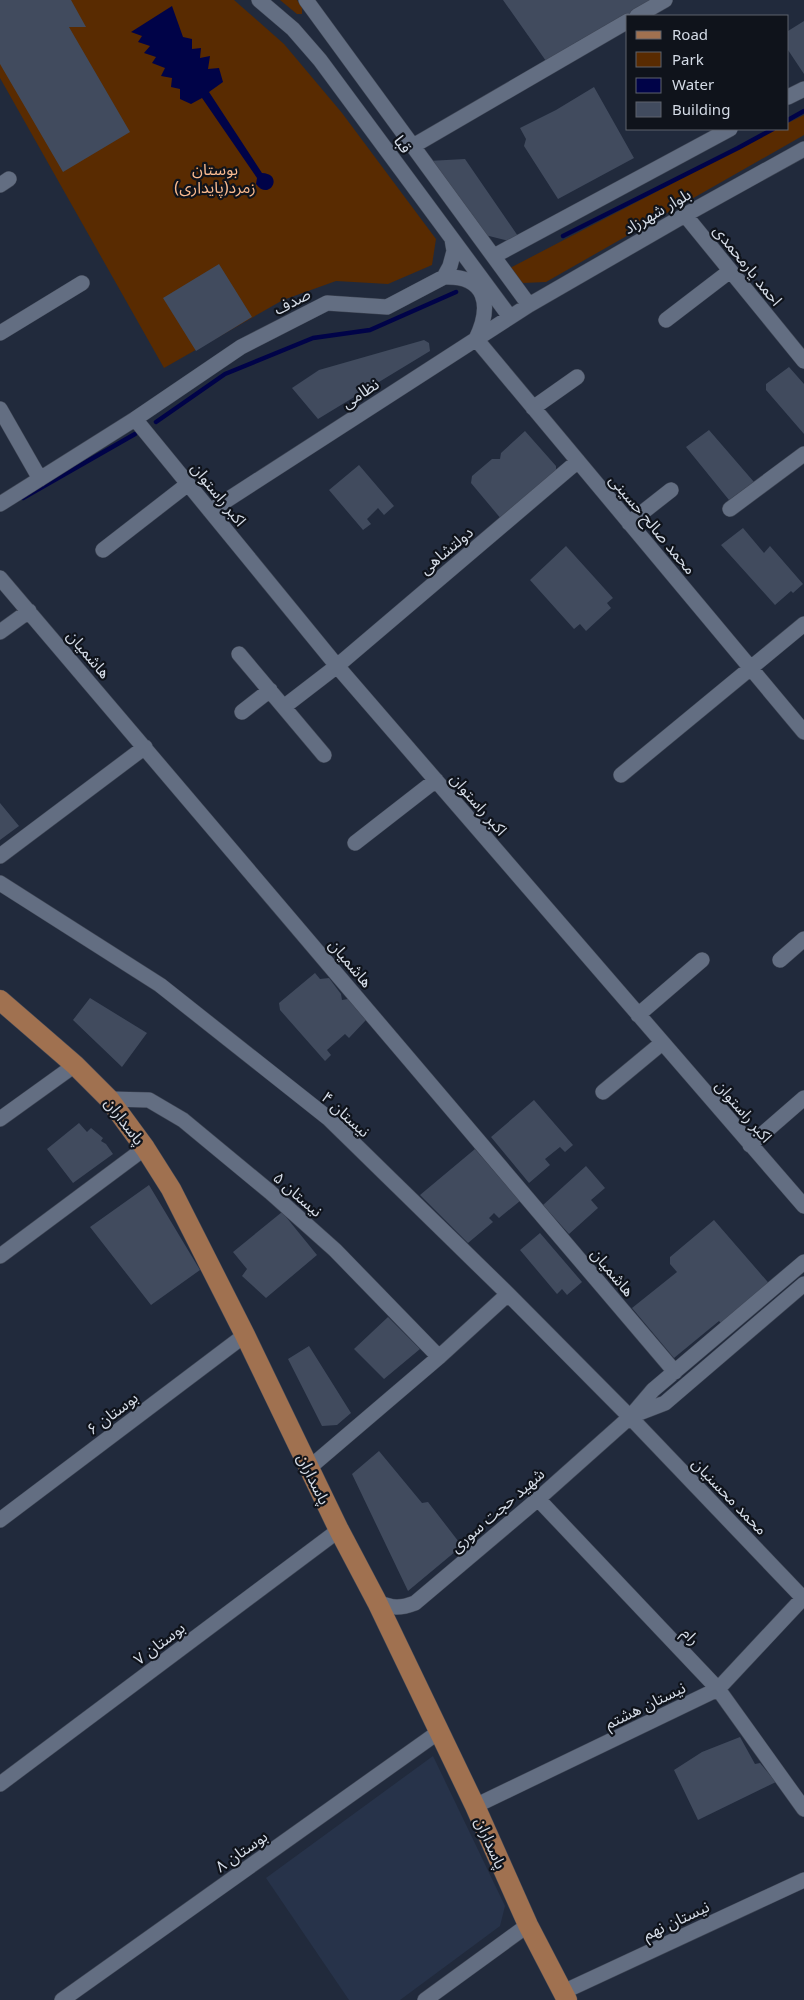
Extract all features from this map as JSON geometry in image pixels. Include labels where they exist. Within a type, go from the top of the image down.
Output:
[{"type":"main road","name":"پاسداران","points":[[0,1000],[75,1065],[109,1099],[145,1148],[171,1189],[245,1335],[339,1530],[377,1602],[475,1806],[528,1926],[566,1996]]},
{"type":"street","name":"قبا","points":[[259,0],[293,29],[320,60],[510,317]]},
{"type":"street","name":"قبا","points":[[306,0],[529,304]]},
{"type":"street","points":[[639,15],[664,0]]},
{"type":"street","points":[[413,146],[626,22]]},
{"type":"street","points":[[789,96],[804,89]]},
{"type":"street","points":[[494,256],[728,130]]},
{"type":"street","name":"بلوار شهرزاد","points":[[529,304],[804,149]]},
{"type":"street","name":"احمد یارمحمدی","points":[[684,215],[804,361]]},
{"type":"street","points":[[452,239],[454,251],[450,266],[444,277],[465,278],[478,287],[483,296],[484,314],[476,339]]},
{"type":"street","points":[[666,320],[730,271]]},
{"type":"street","name":"صدف","points":[[0,504],[134,419],[241,347],[328,303],[387,307],[444,277]]},
{"type":"street","points":[[0,333],[82,283]]},
{"type":"street","name":"نظامی","points":[[210,511],[529,304]]},
{"type":"street","name":"محمد صالح حسینی","points":[[476,339],[804,732]]},
{"type":"street","points":[[533,408],[577,376]]},
{"type":"street","points":[[0,409],[40,479]]},
{"type":"street","name":"اکبر راستوان","points":[[134,419],[338,666],[804,1206]]},
{"type":"street","points":[[730,510],[804,454]]},
{"type":"street","name":"دولتشاهی","points":[[284,706],[338,666],[578,461]]},
{"type":"street","points":[[103,550],[188,484]]},
{"type":"street","points":[[629,523],[671,490]]},
{"type":"street","name":"هاشمیان","points":[[0,578],[675,1372]]},
{"type":"street","points":[[0,632],[29,611]]},
{"type":"street","points":[[621,775],[804,624]]},
{"type":"street","points":[[239,654],[324,755]]},
{"type":"street","points":[[242,712],[270,690]]},
{"type":"street","points":[[0,856],[145,748]]},
{"type":"street","points":[[355,843],[436,780]]},
{"type":"street","name":"نیستان ۴","points":[[0,883],[160,985],[328,1118],[508,1294],[630,1417]]},
{"type":"street","points":[[780,960],[804,939]]},
{"type":"street","points":[[638,1015],[702,960]]},
{"type":"street","points":[[603,1092],[662,1043]]},
{"type":"street","points":[[0,1119],[75,1065]]},
{"type":"street","points":[[750,1145],[804,1098]]},
{"type":"street","name":"نیستان ۵","points":[[109,1099],[149,1100],[183,1120],[270,1192],[335,1250],[439,1357]]},
{"type":"street","points":[[0,1256],[145,1148]]},
{"type":"street","name":"شهید حجت سوری","points":[[377,1602],[402,1608],[415,1603],[538,1499],[630,1417],[653,1390],[804,1262]]},
{"type":"street","name":"شهید حجت سوری","points":[[630,1417],[665,1403],[804,1284]]},
{"type":"street","points":[[309,1468],[439,1357],[508,1294]]},
{"type":"street","name":"بوستان ۶","points":[[0,1520],[245,1335]]},
{"type":"street","name":"محمد محسنیان","points":[[630,1417],[801,1592]]},
{"type":"street","name":"رام","points":[[538,1499],[718,1689],[804,1809]]},
{"type":"street","name":"بوستان ۷","points":[[0,1784],[339,1530]]},
{"type":"street","name":"نیستان هشتم","points":[[475,1806],[718,1689],[801,1592]]},
{"type":"street","name":"بوستان ۸","points":[[62,2000],[440,1731]]},
{"type":"street","name":"نیستان نهم","points":[[566,1996],[804,1880]]},
{"type":"street","points":[[425,2000],[528,1926]]},
{"type":"shaded area","points":[[433,1756],[505,1906],[500,1926],[400,2000],[349,2000],[266,1878]]},
{"type":"green space","name":"بوستان زمرد(پایداری)","points":[[0,0],[234,0],[284,44],[342,113],[436,239],[432,265],[388,284],[336,281],[283,300],[164,368],[0,78]]},
{"type":"green space","points":[[280,0],[297,0],[302,7],[302,14],[297,14]]},
{"type":"green space","points":[[804,115],[804,135],[546,282],[523,283],[514,275],[510,268],[775,130],[789,130],[789,122]]},
{"type":"water","points":[[172,6],[183,37],[192,39],[192,49],[201,48],[200,58],[210,56],[208,69],[219,68],[223,82],[209,92],[262,173],[269,174],[273,178],[274,182],[270,189],[261,189],[256,184],[257,178],[202,98],[191,104],[180,99],[180,89],[171,87],[172,78],[161,76],[165,68],[152,63],[156,57],[144,53],[150,46],[138,42],[142,36],[131,32]]},
{"type":"building","points":[[0,0],[71,0],[86,27],[69,27],[130,132],[63,172],[0,64]]},
{"type":"building","points":[[503,0],[654,0],[626,15],[609,27],[580,40],[546,61]]},
{"type":"building","points":[[804,21],[804,74],[789,52],[789,30]]},
{"type":"building","points":[[594,87],[634,158],[558,199],[524,146],[526,139],[520,128],[556,110]]},
{"type":"building","points":[[465,159],[520,239],[509,241],[485,235],[428,161]]},
{"type":"building","points":[[219,264],[252,317],[196,351],[163,298]]},
{"type":"building","points":[[424,340],[429,343],[430,351],[318,419],[292,388],[319,370]]},
{"type":"building","points":[[789,367],[804,384],[804,434],[766,390],[766,384]]},
{"type":"building","points":[[709,430],[754,482],[729,500],[686,447]]},
{"type":"building","points":[[525,431],[556,466],[556,472],[502,520],[471,483],[472,476],[492,459],[500,459],[501,453]]},
{"type":"building","points":[[359,465],[394,506],[384,515],[378,508],[367,519],[371,524],[363,530],[329,490]]},
{"type":"building","points":[[743,528],[764,553],[770,546],[803,584],[793,593],[791,591],[775,605],[721,545]]},
{"type":"building","points":[[566,546],[613,598],[607,603],[611,608],[586,631],[580,624],[574,629],[530,580]]},
{"type":"building","points":[[0,803],[19,826],[0,840]]},
{"type":"building","points":[[315,973],[320,979],[329,978],[341,994],[342,1000],[348,999],[366,1020],[349,1038],[345,1034],[327,1050],[331,1055],[325,1061],[280,1010],[279,1003]]},
{"type":"building","points":[[90,998],[147,1033],[122,1067],[73,1020]]},
{"type":"building","points":[[534,1100],[573,1145],[565,1152],[560,1147],[545,1159],[550,1165],[529,1183],[491,1137]]},
{"type":"building","points":[[79,1123],[87,1132],[91,1128],[103,1138],[101,1141],[106,1144],[113,1154],[73,1183],[47,1149]]},
{"type":"building","points":[[475,1149],[520,1201],[499,1218],[494,1213],[489,1218],[493,1222],[468,1243],[420,1195]]},
{"type":"building","points":[[586,1166],[605,1188],[591,1200],[598,1208],[569,1234],[543,1205]]},
{"type":"building","points":[[149,1185],[200,1270],[151,1305],[90,1227]]},
{"type":"building","points":[[282,1212],[317,1255],[266,1298],[242,1276],[247,1269],[233,1252]]},
{"type":"building","points":[[714,1220],[773,1288],[725,1328],[719,1321],[674,1358],[632,1308],[677,1272],[670,1264],[670,1257]]},
{"type":"building","points":[[540,1233],[582,1282],[567,1295],[562,1289],[557,1294],[520,1250]]},
{"type":"building","points":[[388,1317],[420,1349],[384,1379],[354,1349]]},
{"type":"building","points":[[309,1346],[351,1413],[337,1425],[322,1426],[288,1359]]},
{"type":"building","points":[[379,1451],[422,1503],[428,1502],[462,1546],[408,1591],[352,1474]]},
{"type":"building","points":[[740,1737],[755,1764],[760,1763],[776,1782],[698,1820],[674,1770],[702,1752]]},
{"type":"waterway","points":[[789,119],[804,111]]},
{"type":"waterway","points":[[563,236],[771,130]]},
{"type":"waterway","points":[[156,422],[225,374],[313,338],[370,330],[456,292]]},
{"type":"waterway","points":[[23,498],[135,434]]}]
